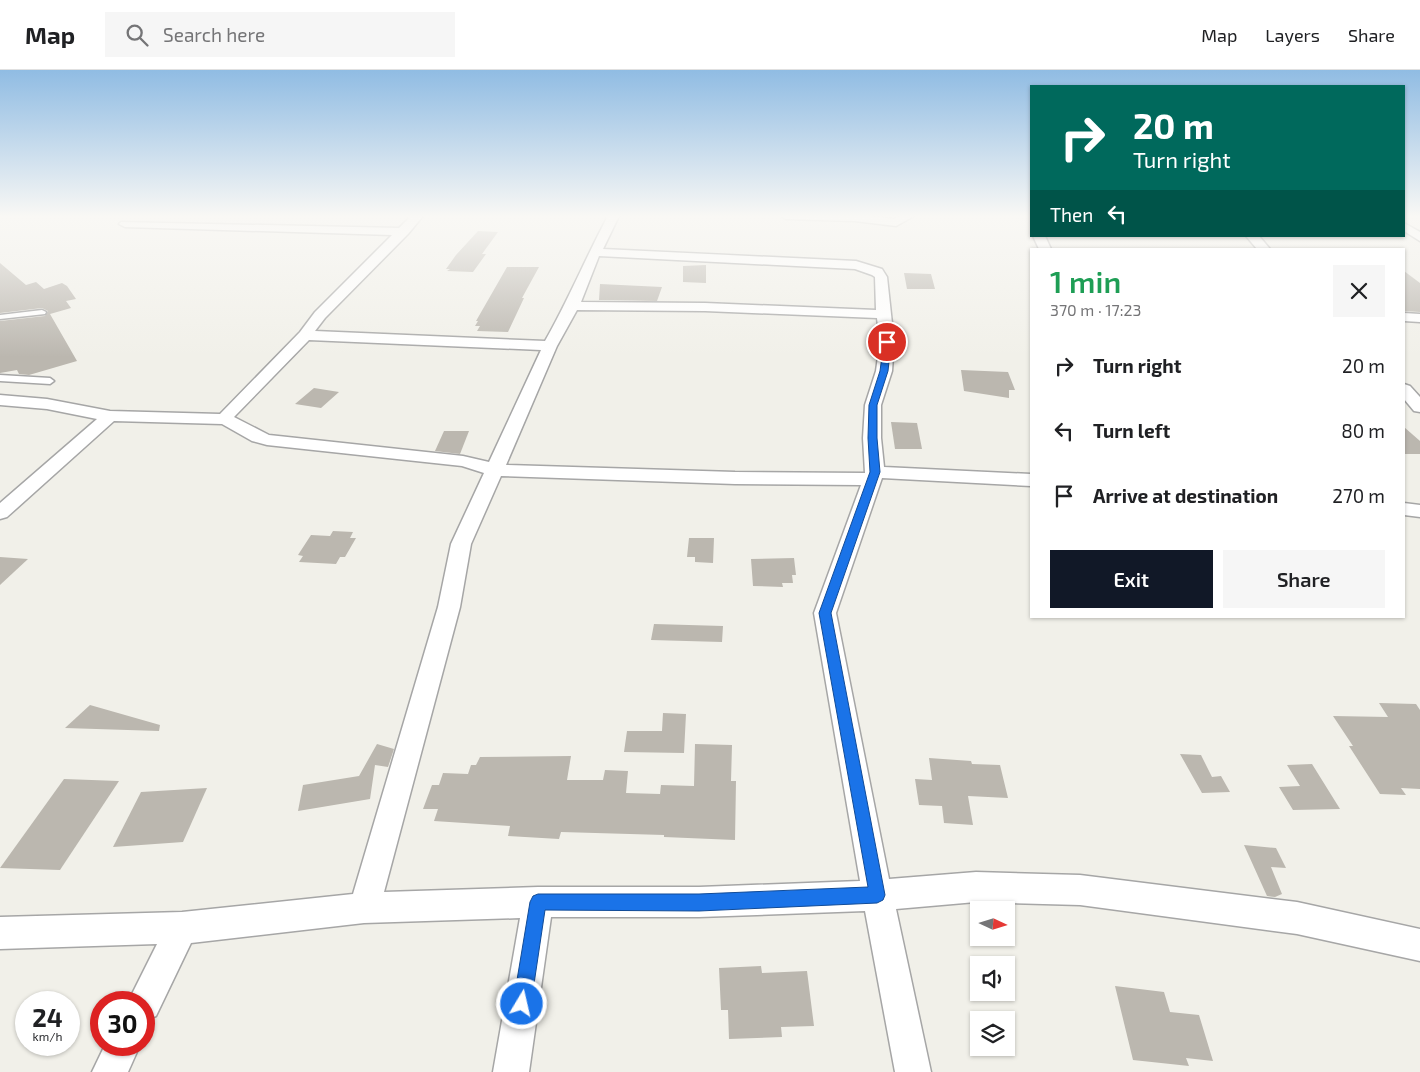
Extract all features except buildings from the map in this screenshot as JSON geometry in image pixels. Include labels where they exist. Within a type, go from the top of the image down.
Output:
[{"type":"street","points":[[225,419],[240,400],[305,335],[320,315],[373,263]]},
{"type":"street","points":[[364,908],[404,774],[449,607],[461,544],[550,346],[572,306],[590,263]]},
{"type":"street","points":[[801,263],[863,266],[877,272],[881,277],[887,342],[886,361],[873,405],[873,475],[825,613],[877,895],[913,1072]]},
{"type":"street","points":[[572,306],[705,307],[883,314]]},
{"type":"street","points":[[1405,317],[1420,318]]},
{"type":"street","points":[[305,335],[550,346]]},
{"type":"street","points":[[3,402],[47,404],[110,416],[225,419],[251,434],[267,440],[463,461],[495,470],[735,478],[873,475],[1030,480]]},
{"type":"street","points":[[0,513],[110,416]]},
{"type":"street","points":[[1405,509],[1420,510]]},
{"type":"street","points":[[0,933],[182,928],[364,908],[538,902],[699,902],[877,895],[976,887],[1080,890],[1297,918],[1420,945]]},
{"type":"street","points":[[511,1072],[538,902]]},
{"type":"street","points":[[150,991],[182,928]]},
{"type":"street","points":[[110,1072],[118,1056]]},
{"type":"lane","points":[[0,317],[42,312]]},
{"type":"lane","points":[[0,378],[50,381]]},
{"type":"route","points":[[522,1004],[538,902],[699,902],[877,895],[825,613],[875,472],[872,438],[873,405],[884,371],[887,342]]}]
